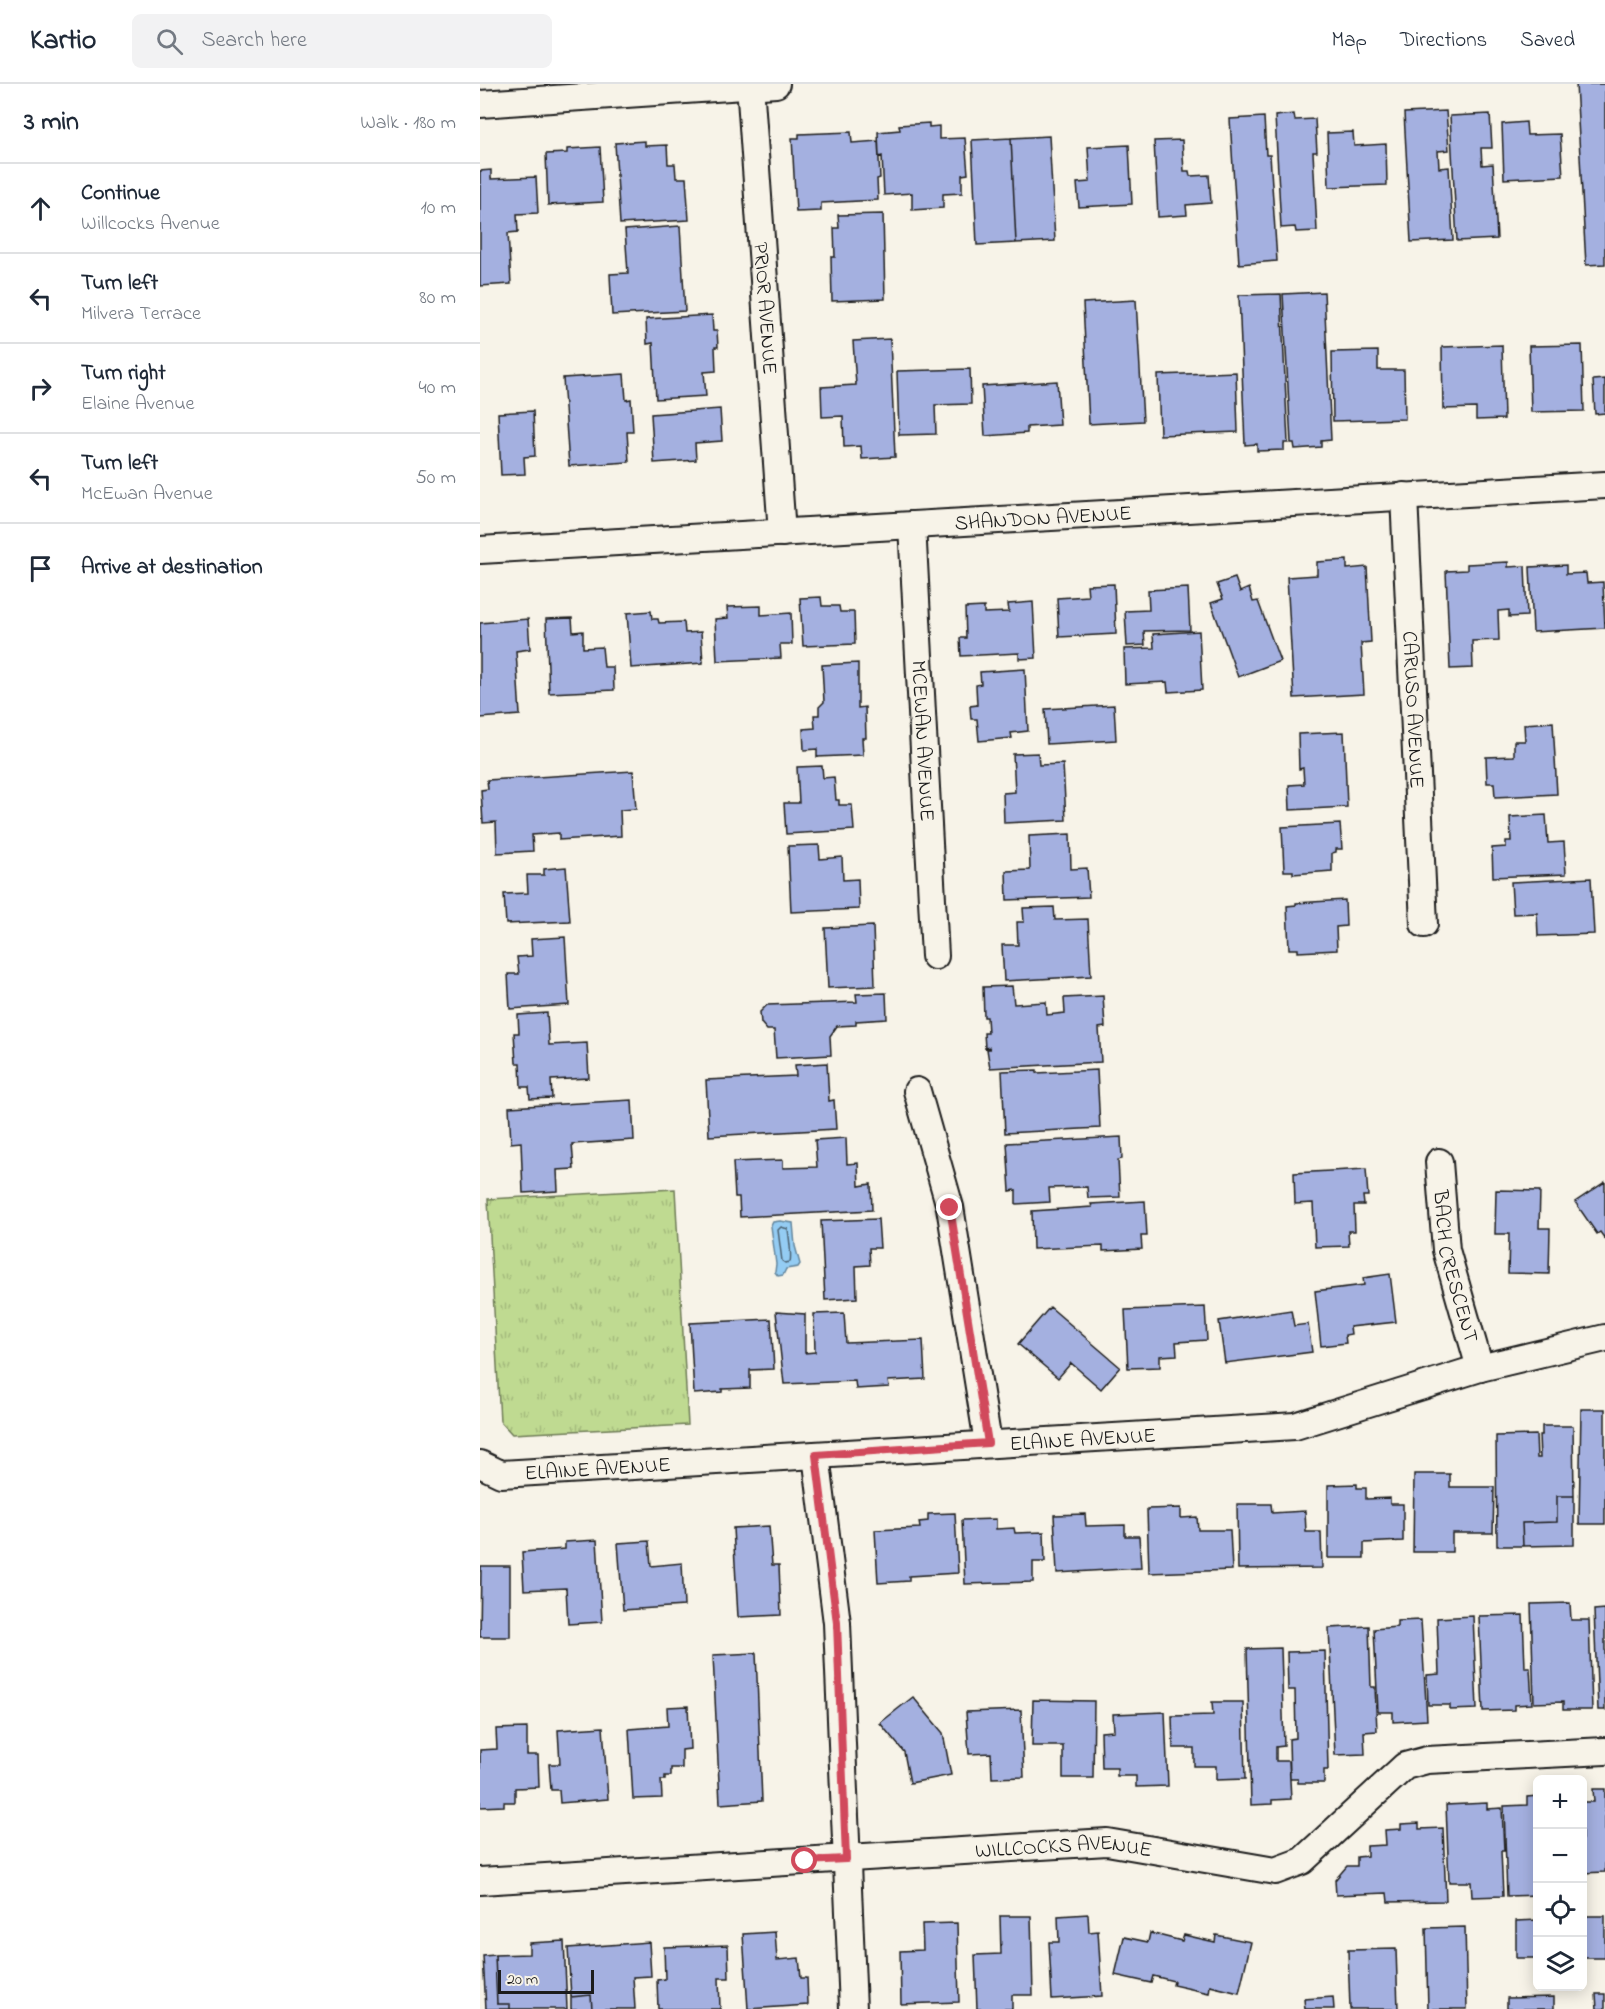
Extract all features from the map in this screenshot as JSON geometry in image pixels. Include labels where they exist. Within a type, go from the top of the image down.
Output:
[{"type":"street","points":[[480,104],[776,84]]},
{"type":"street","name":"PRIOR AVENUE","points":[[750,85],[782,533]]},
{"type":"street","name":"SHANDON AVENUE","points":[[480,550],[1605,484]]},
{"type":"street","name":"CARUSO AVENUE","points":[[1404,496],[1424,924]]},
{"type":"street","name":"MCEWAN AVENUE","points":[[912,525],[934,956]]},
{"type":"street","points":[[917,1091],[950,1208],[988,1443]]},
{"type":"street","name":"BACH CRESCENT","points":[[1439,1162],[1446,1250],[1479,1368]]},
{"type":"street","name":"ELAINE AVENUE","points":[[480,1464],[501,1474],[1295,1426],[1479,1368],[1605,1338]]},
{"type":"street","points":[[816,1455],[837,1623],[853,2009]]},
{"type":"street","name":"WILLCOCKS AVENUE","points":[[480,1881],[1107,1842],[1275,1871],[1302,1861],[1405,1766],[1427,1760],[1605,1751]]},
{"type":"green space","points":[[675,1189],[688,1425],[512,1434],[500,1421],[488,1199]]},
{"type":"water","points":[[773,1222],[793,1223],[795,1246],[800,1264],[798,1267],[786,1269],[783,1275],[778,1276],[775,1272],[771,1226]]},
{"type":"building","points":[[1576,84],[1605,84],[1605,264],[1586,265]]},
{"type":"building","points":[[1446,111],[1449,150],[1438,151],[1439,168],[1449,167],[1453,240],[1411,242],[1404,113]]},
{"type":"building","points":[[1294,114],[1295,120],[1315,119],[1317,152],[1313,152],[1317,231],[1296,232],[1295,227],[1281,228],[1275,116]]},
{"type":"building","points":[[1490,114],[1492,148],[1481,148],[1482,165],[1493,164],[1497,239],[1457,241],[1450,116]]},
{"type":"building","points":[[1264,117],[1266,155],[1270,155],[1277,261],[1239,264],[1230,119]]},
{"type":"building","points":[[1526,122],[1527,135],[1560,134],[1563,176],[1504,179],[1502,124]]},
{"type":"building","points":[[929,123],[929,127],[939,126],[939,139],[965,138],[968,174],[962,175],[962,193],[943,194],[943,208],[912,210],[912,193],[884,195],[878,132],[900,130],[899,125]]},
{"type":"building","points":[[851,132],[852,143],[878,141],[880,178],[877,179],[878,200],[821,203],[821,211],[796,212],[792,138],[799,138],[799,134]]},
{"type":"building","points":[[1353,132],[1354,146],[1386,144],[1387,185],[1329,187],[1327,133]]},
{"type":"building","points":[[1049,136],[1055,241],[1016,243],[1011,138]]},
{"type":"building","points":[[1011,138],[1016,243],[977,245],[972,140]]},
{"type":"building","points":[[1182,140],[1184,171],[1189,171],[1190,176],[1209,175],[1211,203],[1186,205],[1187,215],[1158,217],[1154,141]]},
{"type":"building","points":[[645,141],[645,146],[667,145],[668,164],[675,164],[676,178],[686,178],[689,220],[620,224],[615,143]]},
{"type":"building","points":[[1129,145],[1132,204],[1079,207],[1077,183],[1090,182],[1088,147]]},
{"type":"building","points":[[600,147],[603,202],[548,205],[546,154],[567,153],[567,149]]},
{"type":"building","points":[[491,170],[491,179],[536,177],[538,213],[517,214],[518,232],[508,233],[511,284],[480,286],[480,171]]},
{"type":"building","points":[[883,214],[885,299],[832,301],[831,257],[835,257],[834,228],[839,228],[838,215]]},
{"type":"building","points":[[680,226],[685,311],[612,315],[610,274],[628,273],[625,230]]},
{"type":"building","points":[[1324,292],[1331,440],[1321,441],[1321,447],[1295,449],[1294,443],[1291,443],[1283,294]]},
{"type":"building","points":[[1281,294],[1288,443],[1284,443],[1284,450],[1257,451],[1257,444],[1245,445],[1239,295]]},
{"type":"building","points":[[1136,300],[1143,421],[1089,424],[1083,303]]},
{"type":"building","points":[[712,315],[713,331],[717,331],[718,347],[715,347],[716,371],[704,372],[706,396],[656,399],[653,343],[647,344],[646,319]]},
{"type":"building","points":[[890,339],[895,457],[862,459],[861,446],[844,447],[843,416],[822,417],[821,387],[856,385],[853,341]]},
{"type":"building","points":[[1502,345],[1504,419],[1476,420],[1476,408],[1443,409],[1442,347]]},
{"type":"building","points":[[1582,345],[1584,411],[1531,412],[1529,346]]},
{"type":"building","points":[[1378,351],[1378,370],[1404,370],[1405,419],[1333,421],[1332,352]]},
{"type":"building","points":[[970,369],[971,404],[935,405],[936,434],[899,435],[897,371]]},
{"type":"building","points":[[1236,372],[1238,432],[1160,435],[1158,375]]},
{"type":"building","points":[[624,374],[626,400],[631,399],[633,432],[627,432],[629,462],[569,466],[563,378]]},
{"type":"building","points":[[1605,379],[1605,413],[1595,414],[1593,380]]},
{"type":"building","points":[[1057,381],[1060,425],[1027,427],[1027,433],[985,436],[982,386]]},
{"type":"building","points":[[720,409],[722,441],[695,443],[696,460],[654,463],[651,414]]},
{"type":"building","points":[[533,411],[535,456],[524,457],[525,474],[501,475],[498,413]]},
{"type":"building","points":[[1347,560],[1347,569],[1367,567],[1371,642],[1361,643],[1364,694],[1294,698],[1287,577],[1317,575],[1317,562]]},
{"type":"building","points":[[1508,562],[1508,567],[1525,566],[1527,616],[1509,617],[1509,610],[1498,611],[1499,640],[1472,641],[1473,668],[1450,669],[1446,571],[1467,570],[1467,564]]},
{"type":"building","points":[[1566,565],[1566,574],[1586,573],[1587,583],[1603,582],[1605,628],[1533,632],[1530,567]]},
{"type":"building","points":[[1235,578],[1240,592],[1249,588],[1253,602],[1258,601],[1280,661],[1238,677],[1211,603],[1223,599],[1217,584]]},
{"type":"building","points":[[1114,584],[1116,634],[1059,637],[1057,598],[1088,596],[1087,585]]},
{"type":"building","points":[[1188,588],[1190,630],[1144,631],[1145,645],[1127,646],[1125,611],[1149,610],[1148,590]]},
{"type":"building","points":[[821,597],[822,606],[839,606],[840,612],[854,612],[855,644],[803,646],[800,598]]},
{"type":"building","points":[[1033,602],[1036,658],[1019,659],[1019,653],[961,656],[960,638],[966,638],[965,608],[984,607],[984,613],[1009,612],[1008,604]]},
{"type":"building","points":[[761,606],[761,615],[791,613],[792,644],[780,644],[781,658],[717,661],[715,619],[728,618],[727,607]]},
{"type":"building","points":[[651,611],[652,619],[658,619],[659,623],[684,622],[685,633],[701,632],[703,663],[631,668],[627,613]]},
{"type":"building","points":[[572,618],[573,632],[583,631],[583,648],[602,647],[604,667],[613,667],[614,690],[549,693],[546,619]]},
{"type":"building","points":[[528,619],[530,649],[516,651],[520,715],[480,718],[480,623]]},
{"type":"building","points":[[1199,631],[1202,690],[1168,692],[1167,682],[1125,684],[1124,649],[1154,648],[1153,634]]},
{"type":"building","points":[[858,663],[858,708],[865,707],[866,738],[862,738],[863,755],[817,757],[817,749],[804,750],[803,729],[815,728],[814,715],[819,715],[819,707],[824,702],[822,665]]},
{"type":"building","points":[[1025,669],[1028,731],[1011,733],[1012,738],[979,741],[977,719],[971,719],[970,706],[977,705],[976,685],[981,684],[980,672]]},
{"type":"building","points":[[1114,705],[1116,740],[1047,744],[1045,709]]},
{"type":"building","points":[[1553,722],[1557,794],[1495,797],[1494,783],[1487,783],[1486,757],[1514,756],[1514,741],[1525,741],[1524,724]]},
{"type":"building","points":[[1344,732],[1347,807],[1290,810],[1289,785],[1304,784],[1303,768],[1299,769],[1298,734]]},
{"type":"building","points":[[1038,753],[1039,765],[1063,764],[1066,820],[1004,823],[1003,793],[1015,792],[1013,754]]},
{"type":"building","points":[[822,766],[823,778],[834,777],[836,800],[839,800],[839,805],[852,805],[854,830],[786,834],[784,803],[799,803],[797,767]]},
{"type":"building","points":[[633,771],[636,809],[620,810],[621,836],[559,840],[559,833],[532,835],[533,851],[497,853],[496,822],[483,823],[481,790],[488,789],[487,780]]},
{"type":"building","points":[[1546,815],[1548,843],[1564,842],[1566,874],[1493,877],[1492,848],[1506,847],[1506,841],[1511,841],[1510,817]]},
{"type":"building","points":[[1340,824],[1342,849],[1336,849],[1336,852],[1332,853],[1332,871],[1293,874],[1293,871],[1284,871],[1282,827]]},
{"type":"building","points":[[1070,834],[1071,869],[1087,868],[1089,897],[1007,900],[1006,871],[1030,870],[1029,836]]},
{"type":"building","points":[[819,845],[820,859],[842,857],[843,880],[858,879],[859,909],[791,912],[788,846]]},
{"type":"building","points":[[566,867],[570,921],[506,924],[504,894],[528,893],[527,875],[544,875],[544,869]]},
{"type":"building","points":[[1591,878],[1594,934],[1538,936],[1537,913],[1513,914],[1511,882]]},
{"type":"building","points":[[1345,900],[1346,926],[1336,927],[1337,950],[1298,952],[1298,949],[1289,949],[1287,906],[1296,905],[1296,903]]},
{"type":"building","points":[[1054,907],[1055,920],[1088,919],[1091,976],[1004,981],[1002,945],[1018,945],[1017,922],[1024,922],[1023,908]]},
{"type":"building","points":[[873,926],[875,986],[828,988],[825,928]]},
{"type":"building","points":[[565,937],[569,1005],[510,1009],[508,974],[519,974],[517,957],[532,956],[531,939]]},
{"type":"building","points":[[1012,986],[1014,1004],[1046,1002],[1047,1015],[1065,1013],[1064,998],[1103,996],[1105,1027],[1099,1028],[1101,1062],[990,1068],[987,1049],[990,1049],[985,1048],[984,1033],[988,1033],[987,1017],[984,1017],[983,987]]},
{"type":"building","points":[[886,993],[887,1019],[856,1021],[856,1025],[837,1026],[830,1036],[831,1055],[776,1058],[774,1030],[767,1030],[761,1023],[760,1012],[767,1005],[857,1002],[856,994]]},
{"type":"building","points":[[547,1013],[549,1045],[587,1043],[589,1078],[551,1080],[552,1098],[530,1099],[529,1087],[521,1087],[520,1063],[516,1063],[514,1033],[519,1033],[518,1015]]},
{"type":"building","points":[[827,1063],[829,1101],[834,1100],[836,1129],[709,1136],[706,1080],[796,1076],[795,1065]]},
{"type":"building","points":[[1037,1070],[1037,1073],[1097,1070],[1100,1128],[1005,1133],[1002,1071]]},
{"type":"building","points":[[632,1100],[634,1140],[572,1144],[574,1169],[557,1170],[558,1191],[523,1193],[521,1142],[511,1143],[509,1107]]},
{"type":"building","points":[[1121,1137],[1122,1159],[1118,1160],[1120,1197],[1088,1198],[1087,1187],[1049,1188],[1050,1202],[1016,1204],[1016,1190],[1010,1191],[1007,1143]]},
{"type":"building","points":[[846,1138],[847,1164],[858,1163],[859,1186],[871,1184],[872,1210],[740,1217],[739,1197],[735,1197],[733,1162],[783,1160],[783,1168],[817,1167],[815,1140]]},
{"type":"building","points":[[1366,1169],[1368,1196],[1363,1196],[1364,1205],[1354,1205],[1355,1231],[1348,1231],[1349,1246],[1315,1247],[1313,1203],[1295,1204],[1294,1173]]},
{"type":"building","points":[[1605,1182],[1605,1239],[1600,1232],[1597,1234],[1575,1202]]},
{"type":"building","points":[[1496,1190],[1540,1191],[1539,1228],[1550,1228],[1549,1274],[1508,1273],[1509,1234],[1495,1234]]},
{"type":"building","points":[[1145,1201],[1147,1236],[1141,1236],[1142,1249],[1103,1251],[1103,1246],[1033,1249],[1032,1211]]},
{"type":"building","points":[[878,1219],[880,1248],[869,1248],[870,1265],[856,1266],[857,1298],[825,1300],[821,1221]]},
{"type":"building","points":[[1390,1274],[1396,1322],[1350,1327],[1351,1334],[1345,1335],[1346,1343],[1321,1346],[1315,1291],[1364,1285],[1363,1278]]},
{"type":"building","points":[[1050,1307],[1120,1367],[1101,1389],[1071,1363],[1058,1378],[1018,1344]]},
{"type":"building","points":[[1205,1307],[1207,1340],[1176,1342],[1177,1355],[1160,1356],[1160,1367],[1128,1368],[1125,1310]]},
{"type":"building","points":[[1291,1310],[1294,1326],[1308,1324],[1312,1352],[1225,1363],[1219,1321]]},
{"type":"building","points":[[776,1312],[805,1314],[805,1353],[815,1352],[814,1314],[844,1313],[846,1343],[923,1340],[925,1379],[888,1381],[889,1387],[856,1389],[855,1381],[784,1384]]},
{"type":"building","points":[[771,1319],[774,1369],[750,1370],[750,1388],[722,1389],[722,1392],[694,1394],[690,1323]]},
{"type":"building","points":[[1581,1409],[1605,1409],[1605,1524],[1579,1524]]},
{"type":"building","points":[[1542,1426],[1573,1426],[1574,1496],[1557,1496],[1557,1522],[1522,1523],[1523,1546],[1497,1546],[1496,1436],[1536,1435],[1537,1458],[1540,1458],[1539,1435],[1542,1435]]},
{"type":"building","points":[[1414,1474],[1450,1474],[1450,1487],[1494,1487],[1493,1533],[1452,1533],[1452,1552],[1413,1552]]},
{"type":"building","points":[[1357,1484],[1357,1488],[1366,1488],[1366,1499],[1390,1498],[1390,1504],[1403,1504],[1403,1541],[1364,1543],[1364,1558],[1328,1558],[1328,1485]]},
{"type":"building","points":[[1557,1496],[1574,1496],[1574,1545],[1523,1546],[1522,1523],[1557,1522]]},
{"type":"building","points":[[1237,1504],[1271,1504],[1272,1513],[1305,1511],[1306,1532],[1321,1532],[1322,1568],[1238,1569]]},
{"type":"building","points":[[1181,1508],[1181,1518],[1197,1517],[1198,1530],[1230,1530],[1232,1570],[1149,1573],[1147,1509]]},
{"type":"building","points":[[955,1513],[958,1573],[909,1576],[909,1581],[878,1583],[875,1530],[920,1528],[919,1522],[928,1521],[928,1514]]},
{"type":"building","points":[[1085,1514],[1086,1526],[1125,1525],[1125,1536],[1139,1536],[1141,1568],[1057,1573],[1054,1515]]},
{"type":"building","points":[[996,1519],[996,1529],[1014,1528],[1015,1533],[1044,1532],[1045,1562],[1033,1562],[1033,1582],[965,1584],[962,1520]]},
{"type":"building","points":[[769,1526],[772,1565],[779,1565],[781,1615],[738,1617],[733,1528]]},
{"type":"building","points":[[597,1540],[602,1622],[568,1624],[566,1588],[524,1590],[522,1552],[565,1549],[565,1542]]},
{"type":"building","points":[[649,1541],[651,1566],[682,1563],[684,1606],[623,1610],[618,1543]]},
{"type":"building","points":[[481,1566],[510,1566],[510,1637],[480,1637]]},
{"type":"building","points":[[1570,1603],[1571,1620],[1589,1620],[1592,1710],[1563,1710],[1563,1702],[1534,1703],[1531,1604]]},
{"type":"building","points":[[1605,1609],[1605,1710],[1598,1710],[1594,1610]]},
{"type":"building","points":[[1523,1615],[1525,1668],[1530,1668],[1532,1704],[1514,1705],[1514,1710],[1483,1711],[1479,1616]]},
{"type":"building","points":[[1473,1616],[1477,1709],[1450,1710],[1450,1705],[1428,1705],[1427,1675],[1439,1674],[1437,1618]]},
{"type":"building","points":[[1421,1620],[1427,1720],[1393,1722],[1393,1712],[1378,1712],[1374,1629],[1397,1627],[1397,1621]]},
{"type":"building","points":[[1369,1626],[1371,1687],[1375,1687],[1377,1731],[1364,1732],[1365,1754],[1335,1755],[1329,1628]]},
{"type":"building","points":[[1281,1648],[1284,1746],[1276,1747],[1276,1761],[1289,1761],[1291,1799],[1272,1800],[1272,1804],[1251,1805],[1247,1649]]},
{"type":"building","points":[[1325,1651],[1328,1770],[1324,1770],[1324,1783],[1298,1783],[1298,1779],[1290,1779],[1289,1739],[1296,1738],[1295,1690],[1288,1690],[1287,1652]]},
{"type":"building","points":[[756,1653],[762,1801],[720,1804],[713,1655]]},
{"type":"building","points":[[913,1697],[943,1733],[951,1775],[910,1783],[904,1752],[880,1723]]},
{"type":"building","points":[[1033,1700],[1094,1701],[1093,1778],[1063,1778],[1063,1746],[1032,1746]]},
{"type":"building","points":[[1212,1702],[1243,1702],[1245,1779],[1216,1780],[1216,1766],[1194,1766],[1194,1748],[1173,1748],[1172,1716],[1213,1715]]},
{"type":"building","points":[[688,1706],[690,1749],[682,1750],[682,1768],[671,1768],[671,1776],[665,1776],[665,1780],[661,1780],[662,1798],[633,1799],[629,1729],[668,1726],[667,1707]]},
{"type":"building","points":[[1021,1710],[1024,1777],[992,1778],[991,1753],[969,1754],[966,1712]]},
{"type":"building","points":[[1165,1712],[1168,1786],[1136,1787],[1136,1776],[1117,1776],[1117,1768],[1102,1768],[1101,1732],[1114,1731],[1113,1714]]},
{"type":"building","points":[[603,1727],[608,1799],[560,1803],[559,1790],[551,1790],[549,1764],[560,1764],[558,1730]]},
{"type":"building","points":[[527,1728],[527,1755],[538,1755],[539,1787],[515,1788],[515,1802],[504,1802],[504,1806],[480,1807],[480,1750],[497,1749],[496,1729]]},
{"type":"building","points":[[1593,1789],[1605,1789],[1605,1872],[1587,1873],[1587,1802],[1594,1802]]},
{"type":"building","points":[[1533,1796],[1533,1895],[1507,1896],[1504,1806],[1527,1805],[1527,1797]]},
{"type":"building","points":[[1487,1803],[1487,1809],[1502,1808],[1503,1896],[1472,1897],[1471,1882],[1449,1882],[1446,1805]]},
{"type":"building","points":[[1419,1823],[1419,1829],[1443,1828],[1446,1901],[1388,1902],[1387,1893],[1336,1895],[1335,1880],[1347,1866],[1357,1866],[1357,1857],[1367,1856],[1367,1846],[1386,1845],[1385,1830],[1401,1829],[1401,1824]]},
{"type":"building","points":[[1088,1914],[1089,1932],[1098,1931],[1102,1996],[1052,1999],[1049,1942],[1059,1942],[1058,1916]]},
{"type":"building","points":[[1000,1916],[1031,1916],[1033,1995],[1012,1995],[1012,2009],[977,2009],[975,1955],[1001,1954]]},
{"type":"building","points":[[1587,1916],[1605,1916],[1605,1958],[1587,1958]]},
{"type":"building","points":[[1533,1920],[1533,1958],[1516,1958],[1516,1921]]},
{"type":"building","points":[[957,1923],[959,2002],[901,2004],[900,1951],[923,1950],[922,1924]]},
{"type":"building","points":[[1465,1927],[1467,2009],[1428,2009],[1426,1928]]},
{"type":"building","points":[[775,1932],[777,1960],[799,1958],[801,1978],[807,1978],[808,2005],[748,2009],[743,1934]]},
{"type":"building","points":[[1150,1933],[1182,1941],[1184,1935],[1215,1942],[1216,1935],[1251,1942],[1239,1993],[1210,1986],[1209,1993],[1173,1985],[1174,1981],[1153,1976],[1151,1983],[1115,1975],[1124,1937],[1148,1942]]},
{"type":"building","points":[[564,1941],[567,2009],[510,2009],[510,2004],[497,2004],[495,1955],[529,1954],[529,1943]]},
{"type":"building","points":[[649,1942],[651,1976],[633,1977],[635,2009],[592,2009],[591,1995],[571,1997],[568,1948]]},
{"type":"building","points":[[728,1945],[729,1978],[719,1978],[720,2009],[658,2009],[657,1980],[665,1979],[664,1947]]},
{"type":"building","points":[[1396,1949],[1398,2009],[1350,2009],[1348,1950]]},
{"type":"building","points":[[495,1955],[497,2004],[510,2004],[510,2009],[486,2009],[483,1956]]},
{"type":"building","points":[[1596,1994],[1605,1994],[1605,2009],[1597,2009]]},
{"type":"building","points":[[591,1995],[592,2009],[571,2009],[571,1997]]},
{"type":"building","points":[[1333,1997],[1334,2009],[1305,2009],[1304,1999]]},
{"type":"building","points":[[1554,1997],[1554,2009],[1507,2009],[1507,1998]]},
{"type":"route","points":[[805,1861],[846,1859],[837,1623],[816,1455],[988,1443],[950,1208]]}]
